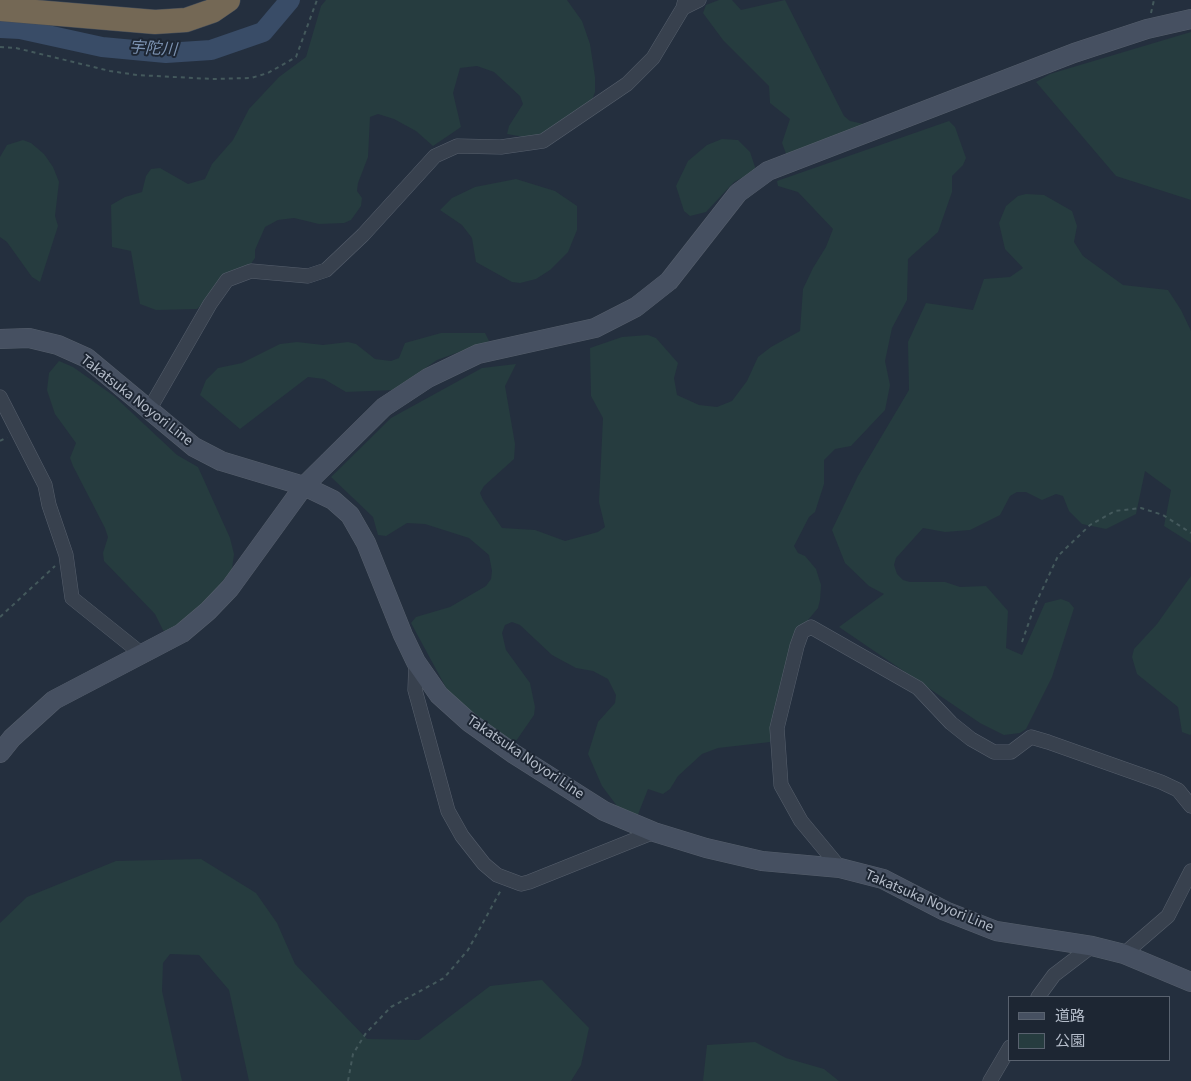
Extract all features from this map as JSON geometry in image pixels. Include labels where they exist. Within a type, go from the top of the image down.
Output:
[{"type":"highway","points":[[0,9],[155,22],[186,20],[212,11],[228,0]]},
{"type":"street","points":[[149,410],[210,304],[227,280],[251,271],[308,276],[326,270],[363,235],[435,156],[457,146],[500,147],[543,141],[627,84],[653,58],[684,4],[699,0]]},
{"type":"street","points":[[0,753],[12,738],[54,700],[182,633],[208,611],[230,588],[304,486],[384,406],[428,378],[478,354],[595,328],[636,308],[669,281],[738,193],[768,171],[1074,53],[1147,30],[1191,19]]},
{"type":"street","name":"Takatsuka Noyori Line","points":[[0,339],[30,338],[65,348],[87,358],[194,447],[221,461],[304,486],[333,500],[350,515],[366,543],[403,636],[416,662],[439,695],[476,727],[604,811],[654,832],[706,848],[762,861],[840,868],[883,879],[945,911],[996,931],[1092,946],[1124,954],[1191,982]]},
{"type":"street","points":[[0,397],[45,484],[66,555],[72,598],[143,655]]},
{"type":"street","points":[[840,868],[801,821],[781,784],[777,728],[797,646],[802,632],[810,627],[918,688],[951,722],[971,738],[994,752],[1010,752],[1031,737],[1161,782],[1178,790],[1191,806]]},
{"type":"street","points":[[416,662],[415,690],[448,811],[462,836],[484,864],[506,880],[521,884],[654,832]]},
{"type":"street","points":[[1124,954],[1168,916],[1191,871]]},
{"type":"street","points":[[1039,996],[1054,974],[1092,946]]},
{"type":"street","points":[[990,1081],[1008,1050]]},
{"type":"path","points":[[0,48],[16,48],[119,73],[212,79],[251,78],[268,73],[296,57],[318,0]]},
{"type":"path","points":[[1022,642],[1035,605],[1058,556],[1090,525],[1115,511],[1141,508],[1163,515],[1191,532]]},
{"type":"path","points":[[0,617],[66,555]]},
{"type":"path","points":[[348,1081],[352,1054],[366,1033],[391,1007],[444,978],[468,950],[506,880]]},
{"type":"green space","points":[[326,0],[567,0],[582,21],[590,44],[595,77],[595,92],[587,114],[559,132],[524,137],[507,134],[509,126],[523,104],[520,96],[494,72],[477,66],[460,68],[453,93],[461,127],[433,146],[416,131],[394,119],[378,114],[370,117],[368,157],[358,183],[357,191],[362,198],[361,206],[351,220],[344,223],[319,224],[294,218],[278,220],[265,227],[255,250],[255,258],[250,265],[232,275],[197,309],[156,310],[140,304],[131,251],[112,247],[111,205],[125,197],[142,192],[146,176],[151,169],[160,168],[188,184],[205,179],[212,164],[233,140],[249,109],[279,77],[306,57],[321,6]]},
{"type":"green space","points":[[719,0],[732,0],[741,10],[785,0],[844,116],[850,121],[864,124],[788,159],[782,143],[790,119],[770,103],[769,86],[723,40],[703,13],[706,5]]},
{"type":"green space","points":[[1191,32],[1191,200],[1116,176],[1036,82],[1050,74]]},
{"type":"green space","points":[[949,121],[955,127],[966,158],[963,165],[952,176],[952,192],[938,232],[908,259],[907,300],[892,328],[885,361],[890,385],[885,410],[851,446],[835,449],[824,460],[824,484],[815,512],[809,517],[794,546],[798,553],[805,556],[816,569],[821,585],[820,600],[818,608],[803,626],[787,665],[770,742],[718,748],[702,754],[678,776],[670,789],[663,794],[648,789],[637,817],[617,806],[602,786],[588,754],[598,722],[615,703],[616,695],[608,679],[593,671],[576,668],[552,655],[520,625],[512,622],[505,625],[502,633],[506,650],[530,683],[535,707],[534,715],[516,741],[507,740],[450,695],[411,623],[416,617],[450,607],[486,586],[491,579],[492,571],[489,555],[469,538],[425,524],[407,523],[386,536],[378,535],[373,517],[331,477],[391,418],[482,368],[516,364],[505,386],[515,444],[514,459],[484,486],[480,493],[483,500],[502,528],[535,530],[565,541],[598,532],[605,527],[599,502],[603,418],[591,396],[590,348],[622,337],[648,335],[656,338],[678,363],[674,378],[677,395],[699,405],[717,407],[732,401],[747,381],[758,357],[771,347],[800,331],[803,289],[826,247],[833,229],[798,192],[778,186],[777,181]]},
{"type":"green space","points":[[722,139],[738,140],[750,152],[756,170],[734,182],[706,212],[690,216],[684,211],[676,186],[688,161],[707,145]]},
{"type":"green space","points":[[23,140],[31,143],[44,154],[53,167],[59,182],[55,216],[58,226],[40,282],[32,277],[7,242],[0,237],[0,157],[7,145]]},
{"type":"green space","points":[[516,179],[555,191],[577,206],[577,230],[568,252],[550,270],[536,279],[520,283],[512,282],[476,262],[472,238],[462,225],[440,210],[452,198],[475,187]]},
{"type":"green space","points":[[1026,194],[1044,195],[1072,211],[1077,226],[1074,242],[1083,256],[1123,285],[1168,290],[1181,310],[1191,331],[1191,543],[1164,526],[1171,490],[1145,471],[1136,514],[1106,529],[1082,524],[1069,511],[1063,496],[1056,494],[1042,500],[1026,492],[1017,492],[1010,496],[1000,515],[970,530],[945,532],[923,528],[896,558],[894,565],[897,574],[903,580],[910,582],[945,582],[960,587],[986,586],[1008,611],[1006,648],[1022,655],[1045,603],[1061,599],[1069,602],[1074,608],[1052,677],[1026,729],[1020,733],[1004,735],[980,723],[839,627],[884,594],[869,586],[845,563],[832,530],[858,476],[909,390],[908,342],[926,303],[973,310],[984,279],[1010,277],[1023,268],[1005,249],[999,223],[1006,206],[1018,196]]},
{"type":"green space","points":[[441,333],[485,333],[489,341],[437,360],[394,390],[346,392],[324,379],[308,377],[240,429],[200,395],[206,380],[218,368],[242,363],[280,344],[297,342],[323,345],[348,342],[356,344],[375,359],[391,361],[399,358],[405,343]]},
{"type":"green space","points":[[59,361],[73,367],[114,396],[177,455],[198,467],[230,538],[234,554],[232,569],[203,607],[170,635],[163,630],[155,614],[104,561],[103,553],[108,537],[105,528],[70,458],[76,443],[55,414],[47,390],[49,373]]},
{"type":"green space","points":[[1191,576],[1190,735],[1182,732],[1178,707],[1137,674],[1132,657],[1134,649],[1157,624]]},
{"type":"green space","points":[[201,859],[256,893],[277,923],[295,964],[367,1039],[419,1040],[490,986],[542,980],[589,1028],[581,1065],[571,1081],[249,1081],[229,990],[199,955],[170,954],[163,963],[162,991],[182,1081],[0,1081],[0,923],[27,897],[116,861]]},
{"type":"green space","points":[[755,1042],[786,1058],[824,1069],[839,1081],[703,1081],[707,1045]]},
{"type":"waterway","name":"宇陀川","points":[[0,28],[20,29],[102,47],[166,53],[211,50],[263,32],[290,0]]}]
